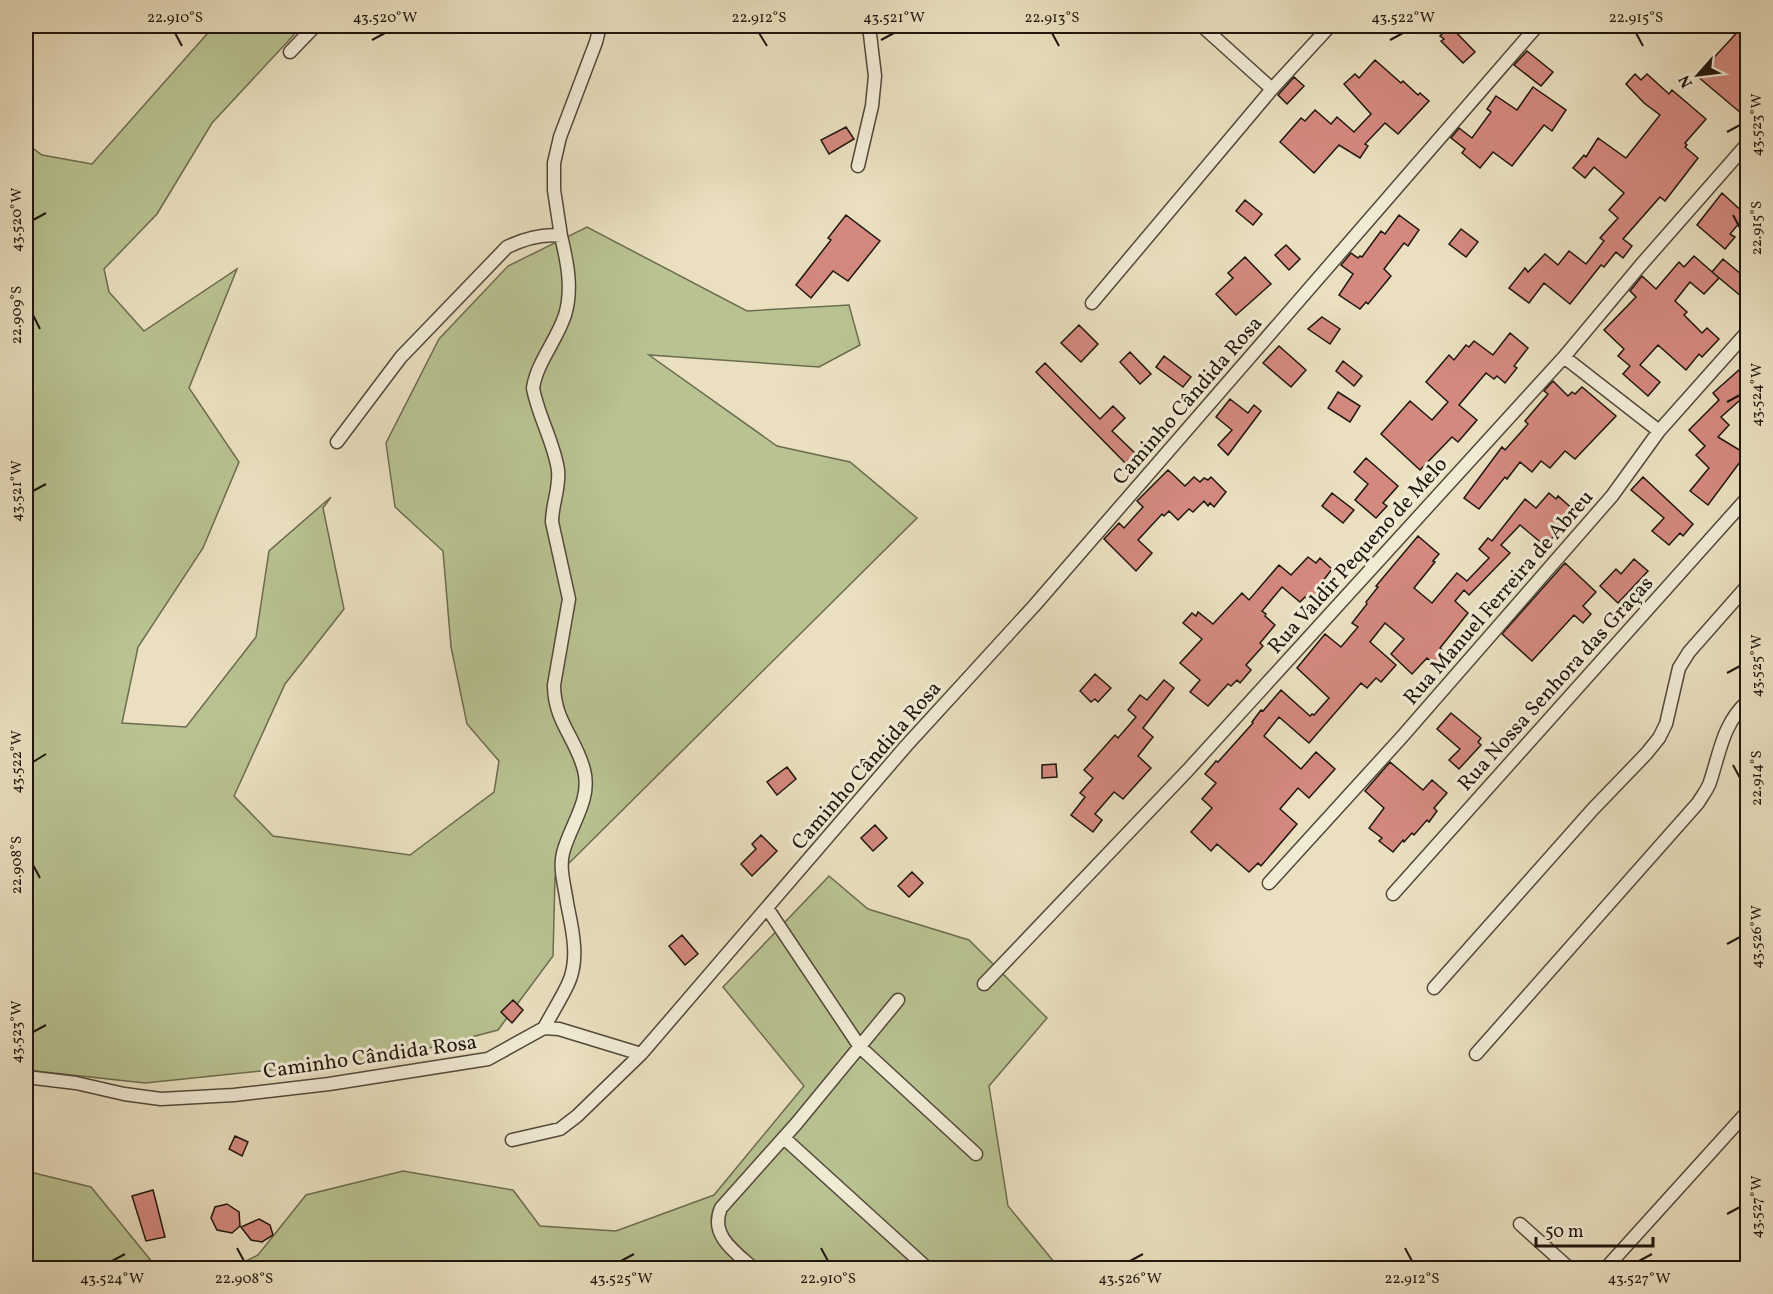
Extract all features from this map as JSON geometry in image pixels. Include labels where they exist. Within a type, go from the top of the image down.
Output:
[{"type":"street","points":[[290,52],[315,26]]},
{"type":"street","points":[[600,26],[560,137],[554,163],[554,190],[568,268],[569,293],[565,315],[532,388],[558,469],[559,484],[552,511],[552,522],[569,599],[554,685],[554,699],[584,769],[586,785],[584,800],[563,854],[562,871],[574,944],[573,965],[569,982],[544,1028],[559,1029],[641,1054]]},
{"type":"street","points":[[858,166],[872,106],[875,76],[869,26]]},
{"type":"street","points":[[1202,26],[1272,89]]},
{"type":"street","points":[[1092,303],[1272,89],[1330,26]]},
{"type":"street","name":"Caminho Cândida Rosa","points":[[512,1140],[560,1129],[577,1116],[641,1054],[906,746],[1041,598],[1538,26]]},
{"type":"street","name":"Rua Valdir Pequeno de Melo","points":[[984,984],[1188,770],[1564,357],[1748,143]]},
{"type":"street","points":[[337,442],[401,357],[507,247],[524,239],[544,235],[561,236]]},
{"type":"street","name":"Rua Manuel Ferreira de Abreu","points":[[1269,883],[1401,738],[1612,496],[1659,430],[1748,331]]},
{"type":"street","points":[[1564,357],[1659,430]]},
{"type":"street","name":"Rua Nossa Senhora das Graças","points":[[1393,894],[1748,497]]},
{"type":"street","points":[[1434,988],[1593,809],[1653,746],[1666,724],[1679,668],[1689,652],[1748,585]]},
{"type":"street","points":[[1476,1054],[1698,802],[1710,784],[1716,758],[1729,722],[1748,701]]},
{"type":"street","points":[[767,908],[860,1047],[976,1154]]},
{"type":"street","points":[[753,1269],[732,1250],[718,1231],[716,1219],[721,1208],[783,1138],[898,1000]]},
{"type":"street","name":"Caminho Cândida Rosa","points":[[26,1077],[76,1083],[161,1100],[234,1095],[329,1084],[488,1059],[544,1028]]},
{"type":"street","points":[[1606,1269],[1748,1111]]},
{"type":"street","points":[[783,1138],[927,1269]]},
{"type":"street","points":[[1520,1224],[1569,1269]]},
{"type":"green space","points":[[214,26],[302,26],[212,123],[157,214],[104,269],[109,292],[144,331],[237,269],[189,388],[239,462],[203,548],[138,647],[122,723],[186,727],[256,637],[269,551],[331,497],[323,508],[344,609],[285,684],[234,796],[273,836],[410,855],[494,792],[499,761],[467,724],[451,647],[443,551],[395,507],[386,443],[439,339],[508,266],[587,227],[747,311],[849,305],[860,345],[819,367],[649,355],[777,446],[850,462],[917,518],[555,877],[553,956],[498,1030],[395,1057],[145,1083],[26,1070],[26,143],[42,155],[92,164]]},
{"type":"green space","points":[[829,876],[868,909],[969,940],[1047,1018],[989,1086],[1008,1206],[1059,1268],[232,1268],[258,1255],[306,1195],[403,1171],[513,1190],[540,1226],[616,1231],[714,1195],[804,1086],[723,987]]},
{"type":"green space","points":[[26,1171],[91,1187],[157,1268],[26,1268]]},
{"type":"building","points":[[1450,26],[1475,52],[1463,63],[1441,41],[1444,39],[1440,36]]},
{"type":"building","points":[[1743,26],[1748,26],[1748,119],[1697,76]]},
{"type":"building","points":[[1527,51],[1553,72],[1541,86],[1514,65]]},
{"type":"building","points":[[1375,60],[1401,83],[1403,81],[1418,95],[1420,93],[1429,101],[1398,134],[1385,123],[1365,144],[1368,146],[1360,158],[1339,145],[1314,173],[1280,142],[1301,118],[1305,121],[1315,110],[1331,124],[1337,117],[1354,132],[1371,114],[1344,84],[1355,74],[1359,78]]},
{"type":"building","points":[[1635,74],[1641,80],[1647,74],[1669,94],[1672,90],[1706,119],[1685,143],[1687,145],[1685,147],[1698,158],[1665,201],[1660,197],[1623,239],[1632,246],[1623,258],[1616,252],[1604,267],[1601,265],[1570,304],[1544,283],[1529,303],[1509,288],[1525,268],[1528,272],[1545,254],[1558,265],[1569,251],[1586,264],[1604,241],[1600,238],[1618,218],[1609,210],[1624,193],[1594,167],[1585,178],[1573,168],[1584,155],[1586,157],[1598,138],[1626,158],[1660,115],[1644,103],[1626,84]]},
{"type":"building","points":[[1294,77],[1304,86],[1287,104],[1278,95]]},
{"type":"building","points":[[1533,87],[1566,110],[1552,131],[1544,125],[1512,166],[1493,152],[1480,168],[1462,153],[1465,149],[1451,138],[1459,128],[1472,138],[1491,112],[1487,109],[1496,96],[1517,110]]},
{"type":"building","points":[[846,127],[854,139],[829,154],[821,140]]},
{"type":"building","points":[[1722,193],[1746,215],[1730,234],[1735,237],[1725,249],[1697,225]]},
{"type":"building","points":[[1245,200],[1262,214],[1253,225],[1236,211]]},
{"type":"building","points":[[846,215],[880,241],[848,281],[833,271],[811,298],[796,285],[831,240],[828,238]]},
{"type":"building","points":[[1399,215],[1419,230],[1408,246],[1404,243],[1384,269],[1391,276],[1368,304],[1366,302],[1360,309],[1339,295],[1353,274],[1341,265],[1351,253],[1358,258],[1362,257],[1381,231],[1385,234]]},
{"type":"building","points":[[1461,229],[1478,242],[1466,257],[1449,244]]},
{"type":"building","points":[[1286,245],[1300,259],[1289,270],[1275,255]]},
{"type":"building","points":[[1694,256],[1719,278],[1704,294],[1690,282],[1675,301],[1687,312],[1684,315],[1702,333],[1707,328],[1719,339],[1702,357],[1699,354],[1686,370],[1658,345],[1640,365],[1660,382],[1648,396],[1623,374],[1630,366],[1618,356],[1624,349],[1604,330],[1636,297],[1630,291],[1642,276],[1656,289],[1679,262],[1684,267]]},
{"type":"building","points":[[1245,257],[1271,284],[1236,315],[1216,294],[1233,278],[1228,273]]},
{"type":"building","points":[[1723,259],[1748,280],[1748,302],[1712,272]]},
{"type":"building","points":[[1322,317],[1340,329],[1330,344],[1308,329]]},
{"type":"building","points":[[1079,325],[1098,344],[1081,362],[1061,343]]},
{"type":"building","points":[[1510,333],[1528,348],[1514,366],[1517,368],[1505,383],[1497,376],[1494,379],[1486,373],[1459,405],[1477,420],[1458,442],[1452,437],[1420,470],[1381,434],[1410,401],[1432,420],[1448,402],[1426,382],[1449,355],[1454,360],[1466,345],[1469,347],[1474,341],[1493,355]]},
{"type":"building","points":[[1279,346],[1306,370],[1291,387],[1263,363]]},
{"type":"building","points":[[1130,352],[1151,374],[1140,384],[1120,362]]},
{"type":"building","points":[[1164,356],[1191,377],[1183,387],[1156,367]]},
{"type":"building","points":[[1343,361],[1362,376],[1354,386],[1336,371]]},
{"type":"building","points":[[1748,362],[1748,393],[1721,417],[1729,425],[1718,437],[1746,454],[1708,505],[1690,491],[1709,468],[1696,455],[1705,446],[1689,430],[1719,400],[1713,393]]},
{"type":"building","points":[[1045,363],[1100,419],[1113,406],[1125,418],[1112,431],[1138,456],[1128,466],[1036,372]]},
{"type":"building","points":[[1553,381],[1568,396],[1572,392],[1575,394],[1582,387],[1616,416],[1575,459],[1565,451],[1550,468],[1541,461],[1532,472],[1520,462],[1479,509],[1464,498],[1502,447],[1505,450],[1528,424],[1525,421],[1548,394],[1544,391]]},
{"type":"building","points":[[1338,392],[1360,406],[1350,422],[1328,408]]},
{"type":"building","points":[[1230,399],[1248,413],[1254,405],[1261,411],[1228,455],[1218,445],[1232,430],[1216,417]]},
{"type":"building","points":[[1366,458],[1398,486],[1383,503],[1387,506],[1376,518],[1355,500],[1368,484],[1354,472]]},
{"type":"building","points":[[1168,470],[1185,486],[1194,477],[1200,482],[1204,478],[1208,480],[1211,477],[1226,492],[1214,507],[1210,503],[1208,506],[1204,501],[1193,512],[1189,509],[1178,520],[1169,511],[1164,516],[1162,514],[1138,540],[1152,553],[1136,571],[1104,539],[1119,523],[1124,528],[1143,507],[1137,501]]},
{"type":"building","points":[[1643,477],[1693,524],[1683,536],[1680,533],[1669,545],[1652,531],[1664,518],[1631,490]]},
{"type":"building","points":[[1332,493],[1354,510],[1343,523],[1322,506]]},
{"type":"building","points":[[1549,493],[1556,499],[1558,496],[1576,512],[1570,518],[1572,520],[1563,531],[1560,529],[1545,546],[1520,525],[1501,545],[1510,553],[1469,595],[1464,590],[1455,601],[1468,613],[1440,648],[1444,656],[1435,665],[1427,658],[1412,674],[1391,654],[1404,639],[1385,623],[1370,642],[1396,665],[1381,682],[1376,678],[1367,688],[1361,683],[1309,743],[1279,717],[1264,736],[1301,769],[1316,752],[1335,769],[1309,798],[1298,788],[1280,809],[1297,824],[1261,866],[1258,863],[1249,872],[1217,844],[1211,851],[1191,832],[1212,808],[1202,799],[1216,783],[1205,774],[1281,690],[1310,716],[1314,715],[1329,698],[1297,668],[1325,634],[1341,647],[1358,627],[1352,623],[1367,604],[1366,602],[1378,587],[1376,586],[1418,536],[1439,554],[1414,588],[1432,603],[1457,573],[1467,581],[1489,558],[1479,549],[1488,538],[1492,541],[1525,499],[1536,508]]},
{"type":"building","points":[[1308,557],[1316,563],[1320,558],[1332,569],[1316,590],[1321,594],[1313,604],[1305,597],[1300,602],[1282,587],[1262,611],[1275,625],[1260,643],[1263,646],[1246,665],[1251,670],[1240,683],[1237,680],[1231,686],[1228,684],[1208,706],[1190,692],[1200,680],[1180,663],[1202,639],[1183,623],[1192,613],[1196,616],[1198,612],[1213,624],[1242,593],[1249,600],[1279,565],[1291,575]]},
{"type":"building","points":[[1634,559],[1648,571],[1618,603],[1600,586],[1616,569],[1621,574]]},
{"type":"building","points":[[1565,563],[1596,592],[1583,606],[1591,614],[1583,623],[1574,615],[1532,661],[1502,634]]},
{"type":"building","points":[[1095,674],[1111,688],[1098,702],[1095,699],[1091,702],[1080,691]]},
{"type":"building","points":[[1164,680],[1174,688],[1143,728],[1153,737],[1138,756],[1151,768],[1123,799],[1114,792],[1095,814],[1102,820],[1093,832],[1071,815],[1085,797],[1080,793],[1093,778],[1084,770],[1115,735],[1118,738],[1136,717],[1128,710],[1140,695],[1147,700]]},
{"type":"building","points":[[1451,713],[1481,738],[1478,742],[1481,745],[1459,769],[1449,760],[1460,749],[1437,729]]},
{"type":"building","points":[[1390,762],[1423,790],[1432,780],[1447,793],[1434,808],[1437,811],[1429,822],[1427,820],[1414,835],[1412,833],[1404,842],[1403,840],[1393,852],[1379,841],[1382,838],[1369,828],[1384,808],[1365,791]]},
{"type":"building","points":[[1056,764],[1057,777],[1042,778],[1042,765]]},
{"type":"building","points":[[787,767],[796,779],[777,795],[767,782]]},
{"type":"building","points":[[875,825],[887,838],[873,851],[861,838]]},
{"type":"building","points":[[761,835],[777,851],[752,876],[741,864],[756,849],[752,844]]},
{"type":"building","points":[[912,872],[923,883],[909,897],[898,886]]},
{"type":"building","points":[[682,935],[698,954],[685,965],[669,946]]},
{"type":"building","points":[[513,1000],[523,1010],[512,1023],[501,1012]]},
{"type":"building","points":[[235,1136],[248,1142],[242,1156],[229,1149]]},
{"type":"building","points":[[153,1190],[165,1237],[146,1241],[132,1196]]},
{"type":"building","points":[[227,1204],[239,1212],[240,1226],[232,1233],[217,1230],[211,1218],[215,1207]]},
{"type":"building","points":[[259,1219],[270,1225],[273,1235],[262,1242],[251,1240],[241,1227]]}]
